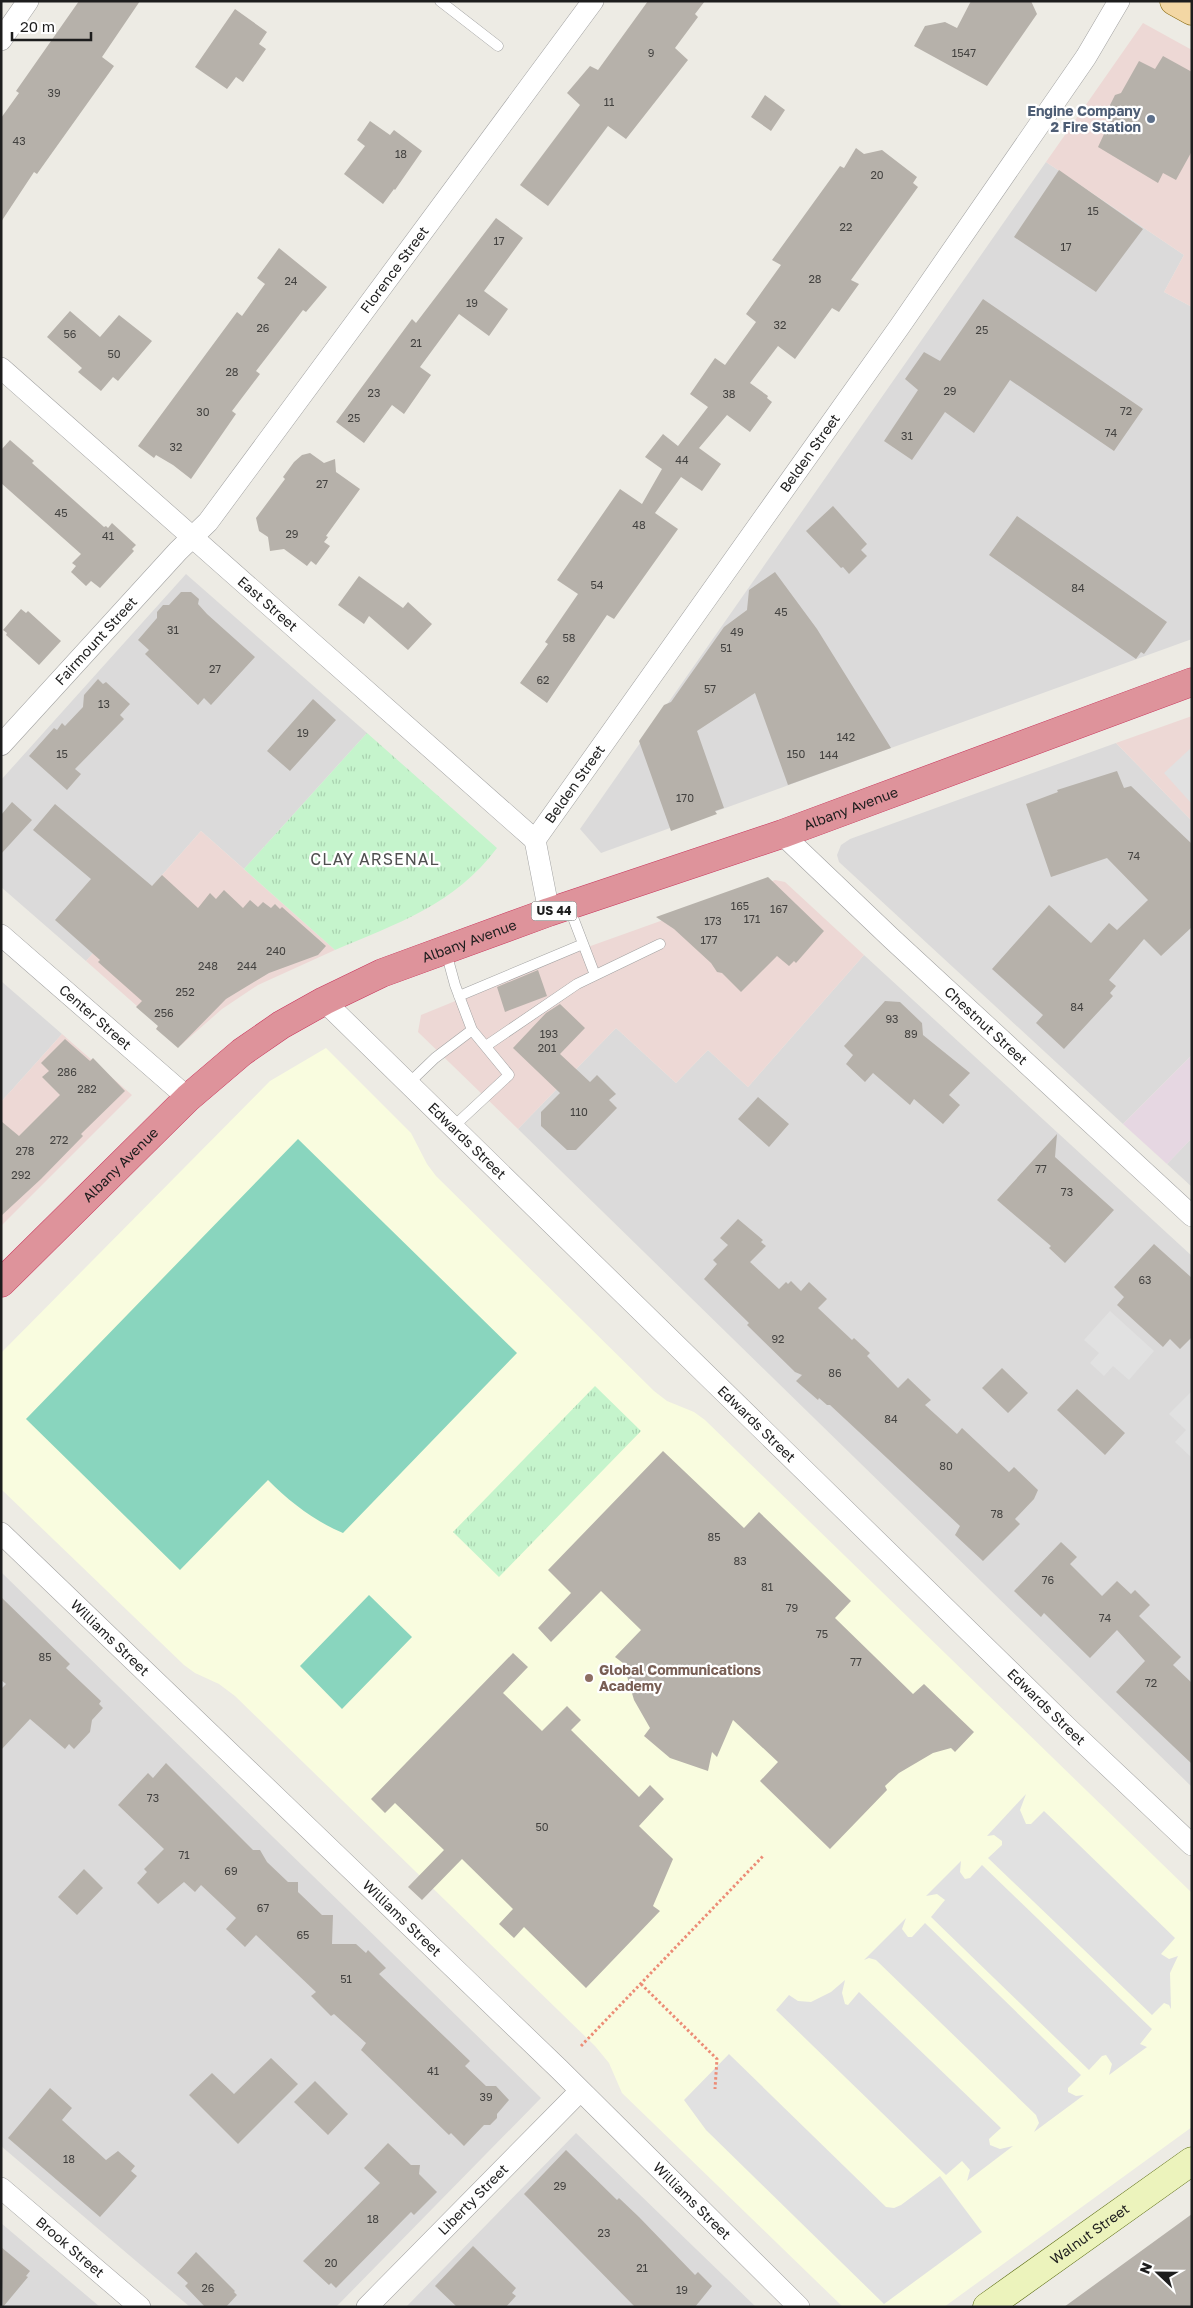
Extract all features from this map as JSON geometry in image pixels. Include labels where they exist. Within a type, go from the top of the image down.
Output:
[{"type":"highway","name":"Albany Avenue","points":[[1,1283],[188,1098],[242,1052],[281,1025],[324,1001],[382,973],[559,909],[782,834],[1192,682]]},
{"type":"main road","points":[[1174,1],[1192,11]]},
{"type":"street","points":[[1,40],[28,1]]},
{"type":"street","name":"Florence Street","points":[[193,537],[208,522],[593,1]]},
{"type":"street","name":"Belden Street","points":[[535,840],[900,326],[1086,57],[1120,1]]},
{"type":"street","name":"East Street","points":[[1,368],[535,840]]},
{"type":"street","name":"Fairmount Street","points":[[1,745],[193,537]]},
{"type":"street","name":"Chestnut Street","points":[[782,834],[890,938],[1192,1216]]},
{"type":"street","points":[[535,840],[559,909]]},
{"type":"street","name":"Center Street","points":[[1,936],[188,1098]]},
{"type":"street","name":"Edwards Street","points":[[324,1001],[1070,1730],[1192,1844]]},
{"type":"street","name":"Williams Street","points":[[1,1533],[580,2091],[799,2307]]},
{"type":"street","name":"Liberty Street","points":[[367,2307],[580,2091]]},
{"type":"street","name":"Walnut Street","points":[[988,2307],[1192,2161]]},
{"type":"street","name":"Brook Street","points":[[1,2188],[140,2307]]},
{"type":"lane","points":[[440,1],[498,46]]},
{"type":"lane","points":[[559,909],[583,944],[595,975]]},
{"type":"lane","points":[[460,996],[583,944]]},
{"type":"lane","points":[[486,1046],[554,998],[595,975],[660,944]]},
{"type":"lane","points":[[446,950],[472,1030],[509,1075],[453,1127]]},
{"type":"lane","points":[[409,1083],[435,1058],[472,1030]]},
{"type":"path","points":[[581,2046],[764,1855]]},
{"type":"path","points":[[641,1984],[717,2059],[716,2089]]},
{"type":"shaded area","points":[[1143,23],[1192,50],[1192,307],[1164,292],[1184,255],[1046,162]]},
{"type":"shaded area","points":[[1046,162],[1184,255],[1164,292],[1192,307],[1192,639],[601,853],[580,829]]},
{"type":"shaded area","points":[[186,574],[367,733],[244,869],[201,831],[86,961],[1,887],[1,780]]},
{"type":"shaded area","points":[[1192,716],[1192,821],[1116,743]]},
{"type":"shaded area","points":[[1116,743],[1192,821],[1192,1055],[1123,1124],[839,862],[837,855],[841,845],[850,839]]},
{"type":"shaded area","points":[[1192,747],[1192,804],[1164,773]]},
{"type":"shaded area","points":[[201,831],[335,950],[258,985],[222,1009],[181,1045],[86,961]]},
{"type":"shaded area","points":[[775,880],[785,882],[864,955],[748,1087],[708,1050],[676,1083],[616,1028],[518,1129],[418,1032],[421,1015],[585,948]]},
{"type":"shaded area","points":[[864,955],[1192,1256],[1192,1787],[518,1129],[616,1028],[676,1083],[708,1050],[748,1087]]},
{"type":"shaded area","points":[[1,981],[62,1034],[1,1102]]},
{"type":"shaded area","points":[[62,1034],[132,1095],[1,1226],[1,1102]]},
{"type":"shaded area","name":"Global Communications Academy","points":[[326,1048],[411,1133],[427,1164],[436,1176],[654,1391],[667,1401],[694,1412],[705,1420],[1192,1893],[1192,2127],[944,2307],[843,2307],[622,2093],[609,2063],[595,2046],[235,1696],[219,1684],[195,1673],[184,1665],[1,1489],[1,1353],[270,1081]]},
{"type":"shaded area","points":[[1192,1055],[1192,1138],[1167,1164],[1123,1124]]},
{"type":"shaded area","points":[[1192,1138],[1192,1187],[1167,1164]]},
{"type":"shaded area","points":[[1110,1311],[1154,1351],[1129,1380],[1113,1366],[1104,1376],[1090,1363],[1099,1353],[1084,1340]]},
{"type":"shaded area","points":[[1192,1391],[1191,1457],[1175,1442],[1186,1430],[1169,1414]]},
{"type":"shaded area","points":[[1,1572],[541,2098],[336,2307],[190,2307],[1,2146]]},
{"type":"shaded area","points":[[1026,1794],[1020,1810],[1026,1824],[1031,1824],[1044,1811],[1175,1938],[1161,1954],[1169,1959],[1178,1956],[1170,1973],[1171,2009],[1169,2005],[1164,2003],[1152,2015],[988,1858],[1002,1845],[1002,1841],[994,1835],[987,1836]]},
{"type":"shaded area","points":[[961,1861],[960,1872],[965,1879],[970,1878],[982,1865],[1152,2029],[1140,2044],[1147,2047],[1109,2075],[1112,2064],[1106,2055],[1102,2056],[1089,2070],[931,1917],[945,1900],[937,1894],[926,1896]]},
{"type":"shaded area","points":[[906,1918],[902,1929],[908,1937],[912,1937],[925,1923],[1081,2075],[1068,2088],[1068,2092],[1076,2096],[1084,2095],[1034,2132],[1039,2123],[1036,2115],[876,1960],[869,1958],[864,1960]]},
{"type":"shaded area","points":[[845,1980],[842,1993],[845,2004],[848,2005],[859,1992],[1001,2128],[989,2139],[990,2145],[1000,2149],[1013,2146],[967,2181],[970,2170],[962,2161],[946,2175],[776,2010],[789,1995],[798,2001],[811,2002],[831,1992]]},
{"type":"shaded area","points":[[729,2054],[886,2207],[894,2208],[901,2205],[940,2176],[982,2232],[884,2304],[706,2130],[684,2100]]},
{"type":"shaded area","points":[[576,2133],[756,2307],[406,2307]]},
{"type":"shaded area","points":[[1,2223],[100,2307],[1,2307]]},
{"type":"green space","points":[[367,733],[497,848],[480,868],[443,898],[403,921],[335,950],[244,869]]},
{"type":"green space","points":[[298,1139],[517,1353],[343,1533],[322,1523],[303,1510],[268,1480],[180,1570],[26,1419]]},
{"type":"green space","points":[[595,1386],[641,1431],[499,1577],[453,1532]]},
{"type":"green space","points":[[369,1595],[412,1637],[342,1709],[300,1666]]},
{"type":"building","points":[[79,1],[140,1],[102,57],[114,66],[37,174],[34,172],[1,222],[1,118],[19,93],[16,91]]},
{"type":"building","points":[[648,1],[705,1],[695,14],[698,17],[675,48],[688,60],[626,139],[608,126],[548,206],[520,185],[580,105],[567,93],[590,66],[598,70]]},
{"type":"building","points":[[971,1],[1031,1],[1037,14],[987,86],[914,46],[925,26],[945,22],[957,28]]},
{"type":"building","points":[[235,9],[267,32],[259,44],[266,49],[243,82],[236,77],[227,89],[195,67]]},
{"type":"building","name":"Engine Company 2 Fire Station","points":[[1163,56],[1192,72],[1192,151],[1176,180],[1163,173],[1158,183],[1098,147],[1111,119],[1110,105],[1115,95],[1121,93],[1139,61],[1155,69]]},
{"type":"building","points":[[765,95],[785,110],[771,131],[751,117]]},
{"type":"building","points":[[370,121],[390,135],[394,130],[422,151],[383,204],[344,174],[365,146],[357,140]]},
{"type":"building","points":[[856,148],[864,154],[882,150],[917,177],[913,183],[918,187],[851,280],[859,284],[839,312],[832,308],[795,359],[778,346],[750,383],[768,396],[767,398],[772,402],[750,432],[727,415],[699,448],[721,464],[702,491],[681,477],[655,513],[678,529],[614,619],[607,615],[547,703],[520,683],[548,644],[545,642],[578,594],[557,580],[620,489],[642,504],[662,469],[645,457],[663,434],[678,446],[708,407],[690,394],[715,358],[725,365],[756,322],[746,314],[781,265],[772,260],[840,166],[844,168]]},
{"type":"building","points":[[1059,170],[1143,229],[1096,292],[1014,237]]},
{"type":"building","points":[[496,218],[523,238],[484,291],[508,309],[489,336],[459,314],[420,367],[431,375],[404,414],[392,405],[364,443],[336,422],[412,319],[416,323]]},
{"type":"building","points":[[279,248],[327,287],[306,312],[303,310],[256,371],[260,374],[232,411],[236,414],[191,479],[173,465],[156,455],[154,458],[138,446],[237,312],[242,316],[265,284],[257,278]]},
{"type":"building","points":[[983,299],[1143,409],[1114,451],[1010,380],[974,433],[945,412],[912,460],[884,441],[918,390],[905,379],[924,352],[940,361]]},
{"type":"building","points":[[70,311],[100,337],[119,315],[152,341],[118,381],[113,377],[101,391],[78,372],[82,368],[47,337]]},
{"type":"building","points":[[10,440],[34,461],[32,463],[104,527],[108,528],[112,523],[136,545],[132,549],[134,551],[100,588],[91,581],[86,586],[71,572],[76,566],[72,563],[81,554],[1,483],[1,450]]},
{"type":"building","points":[[310,453],[324,463],[335,459],[336,472],[360,489],[326,536],[328,537],[324,542],[330,546],[316,565],[311,561],[307,566],[284,549],[270,551],[268,537],[259,531],[256,518],[285,479],[283,477],[294,462],[302,455]]},
{"type":"building","points":[[833,506],[867,544],[861,550],[867,556],[849,574],[806,531]]},
{"type":"building","points":[[1017,516],[1167,622],[1144,654],[1141,652],[1136,659],[989,555]]},
{"type":"building","points":[[775,572],[817,629],[891,748],[788,785],[755,693],[697,731],[724,808],[715,811],[717,814],[671,831],[639,741],[664,705],[671,702],[724,627],[747,610],[749,590]]},
{"type":"building","points":[[359,576],[403,608],[408,602],[432,624],[408,650],[369,616],[364,624],[338,605]]},
{"type":"building","points":[[181,592],[191,592],[199,599],[198,604],[207,614],[255,657],[211,705],[204,698],[198,705],[145,654],[149,650],[138,640],[157,618],[157,612],[163,605],[169,605]]},
{"type":"building","points":[[21,609],[26,613],[28,611],[61,641],[39,665],[3,630]]},
{"type":"building","points":[[98,679],[103,684],[106,682],[130,704],[120,715],[124,719],[75,769],[81,774],[67,790],[29,756],[54,728],[57,730],[62,723],[65,726],[83,707],[84,695]]},
{"type":"building","points":[[313,699],[336,720],[290,771],[267,751]]},
{"type":"building","points":[[1117,771],[1124,788],[1131,786],[1192,844],[1192,927],[1161,956],[1144,939],[1109,980],[1116,986],[1110,993],[1113,996],[1064,1049],[1036,1023],[1043,1015],[992,969],[1049,905],[1091,943],[1109,923],[1117,930],[1148,900],[1107,858],[1051,877],[1026,804],[1058,792],[1057,790]]},
{"type":"building","points":[[12,802],[32,820],[1,854],[1,815]]},
{"type":"building","points":[[55,804],[152,886],[162,875],[198,908],[210,893],[216,899],[224,890],[243,908],[250,900],[258,907],[263,902],[271,908],[275,904],[280,909],[282,907],[326,946],[318,955],[269,973],[226,999],[178,1048],[156,1029],[158,1026],[136,1007],[142,1001],[55,920],[91,879],[33,830]]},
{"type":"building","points":[[768,877],[824,931],[796,963],[794,961],[789,966],[777,956],[741,992],[722,973],[717,972],[711,963],[674,929],[656,917]]},
{"type":"building","points":[[538,970],[547,996],[505,1012],[497,987]]},
{"type":"building","points":[[885,1001],[900,1002],[922,1023],[923,1035],[970,1073],[949,1095],[960,1105],[943,1124],[914,1099],[910,1105],[873,1073],[865,1082],[846,1064],[853,1055],[844,1046]]},
{"type":"building","points":[[560,1004],[585,1028],[560,1054],[590,1082],[597,1075],[616,1094],[609,1100],[617,1108],[576,1150],[567,1150],[541,1126],[541,1112],[560,1093],[513,1048],[546,1013]]},
{"type":"building","points":[[65,1039],[90,1061],[93,1058],[125,1091],[81,1134],[83,1136],[41,1179],[1,1216],[1,1121],[19,1136],[60,1095],[42,1077],[49,1071],[41,1063]]},
{"type":"building","points":[[758,1097],[789,1124],[769,1147],[738,1119]]},
{"type":"building","points":[[1057,1134],[1055,1157],[1114,1210],[1065,1263],[1049,1248],[1051,1246],[997,1200]]},
{"type":"building","points":[[738,1219],[763,1240],[761,1242],[766,1246],[750,1262],[779,1289],[786,1282],[788,1284],[791,1281],[801,1291],[809,1282],[827,1299],[818,1308],[852,1340],[854,1338],[870,1353],[867,1356],[898,1388],[908,1378],[931,1400],[925,1405],[957,1434],[962,1428],[1009,1472],[1014,1467],[1038,1490],[1034,1499],[1015,1519],[1020,1524],[983,1561],[955,1535],[960,1526],[830,1405],[827,1405],[819,1398],[818,1400],[796,1381],[802,1375],[795,1372],[747,1325],[749,1323],[704,1279],[717,1264],[713,1260],[728,1245],[720,1238]]},
{"type":"building","points":[[1154,1244],[1192,1278],[1192,1337],[1180,1349],[1170,1339],[1163,1347],[1117,1305],[1124,1297],[1114,1287]]},
{"type":"building","points":[[1002,1368],[1028,1393],[1008,1413],[982,1388]]},
{"type":"building","points":[[1077,1389],[1125,1433],[1105,1455],[1057,1410]]},
{"type":"building","points":[[663,1451],[744,1528],[759,1512],[851,1601],[835,1618],[913,1694],[924,1684],[974,1732],[955,1752],[951,1748],[933,1753],[899,1773],[885,1786],[887,1790],[830,1849],[760,1781],[778,1762],[733,1720],[717,1757],[712,1752],[708,1771],[670,1758],[644,1736],[650,1728],[634,1700],[623,1663],[615,1657],[641,1630],[601,1591],[551,1642],[538,1628],[571,1593],[548,1570]]},
{"type":"building","points":[[1061,1542],[1077,1557],[1070,1564],[1102,1596],[1117,1581],[1131,1594],[1135,1590],[1150,1605],[1139,1616],[1181,1657],[1173,1665],[1192,1683],[1192,1764],[1116,1692],[1145,1661],[1117,1630],[1090,1658],[1044,1613],[1041,1617],[1014,1591]]},
{"type":"building","points":[[1,1597],[70,1664],[66,1668],[101,1701],[99,1704],[103,1708],[92,1720],[90,1732],[74,1749],[69,1744],[65,1749],[30,1719],[1,1750],[1,1689],[6,1684],[1,1680]]},
{"type":"building","points":[[513,1653],[528,1667],[503,1693],[542,1731],[567,1706],[581,1720],[571,1730],[639,1797],[650,1785],[664,1799],[639,1826],[673,1859],[653,1906],[660,1911],[586,1988],[524,1927],[514,1938],[499,1924],[513,1909],[462,1859],[422,1900],[408,1887],[444,1850],[395,1803],[385,1813],[371,1799]]},
{"type":"building","points":[[166,1763],[253,1850],[260,1850],[267,1862],[288,1882],[298,1882],[298,1892],[322,1915],[333,1915],[332,1944],[356,1944],[366,1953],[368,1950],[386,1968],[379,1974],[470,2061],[465,2066],[486,2086],[496,2086],[509,2100],[490,2125],[484,2125],[464,2146],[451,2133],[449,2135],[361,2050],[366,2043],[334,2014],[331,2016],[311,1996],[316,1992],[256,1935],[245,1947],[226,1929],[236,1918],[201,1885],[195,1892],[184,1882],[158,1904],[137,1883],[147,1872],[144,1869],[164,1849],[118,1805],[148,1773],[153,1778]]},
{"type":"building","points":[[84,1869],[103,1888],[77,1915],[58,1897]]},
{"type":"building","points":[[271,2058],[298,2084],[238,2144],[189,2095],[212,2073],[234,2094]]},
{"type":"building","points":[[315,2081],[348,2114],[328,2135],[294,2102]]},
{"type":"building","points":[[50,2088],[72,2108],[62,2120],[106,2160],[118,2151],[135,2166],[131,2171],[137,2176],[100,2217],[8,2138]]},
{"type":"building","points":[[388,2143],[411,2165],[420,2165],[419,2174],[437,2192],[414,2215],[411,2212],[336,2288],[331,2283],[329,2285],[303,2261],[380,2183],[364,2168]]},
{"type":"building","points":[[566,2150],[617,2200],[619,2198],[639,2217],[695,2275],[698,2272],[712,2286],[695,2307],[635,2307],[524,2194]]},
{"type":"building","points":[[1192,2214],[1192,2307],[1064,2307]]},
{"type":"building","points":[[473,2246],[516,2288],[512,2293],[516,2296],[506,2307],[457,2307],[435,2286]]},
{"type":"building","points":[[1,2247],[30,2271],[26,2276],[28,2277],[3,2307]]},
{"type":"building","points":[[196,2252],[235,2291],[237,2295],[226,2307],[205,2307],[185,2286],[188,2283],[177,2273]]},
{"type":"place","name":"Engine Company 2 Fire Station","points":[[1151,119]]},
{"type":"place","name":"Global Communications Academy","points":[[589,1678]]},
{"type":"district","name":"CLAY ARSENAL","points":[[375,859]]}]
